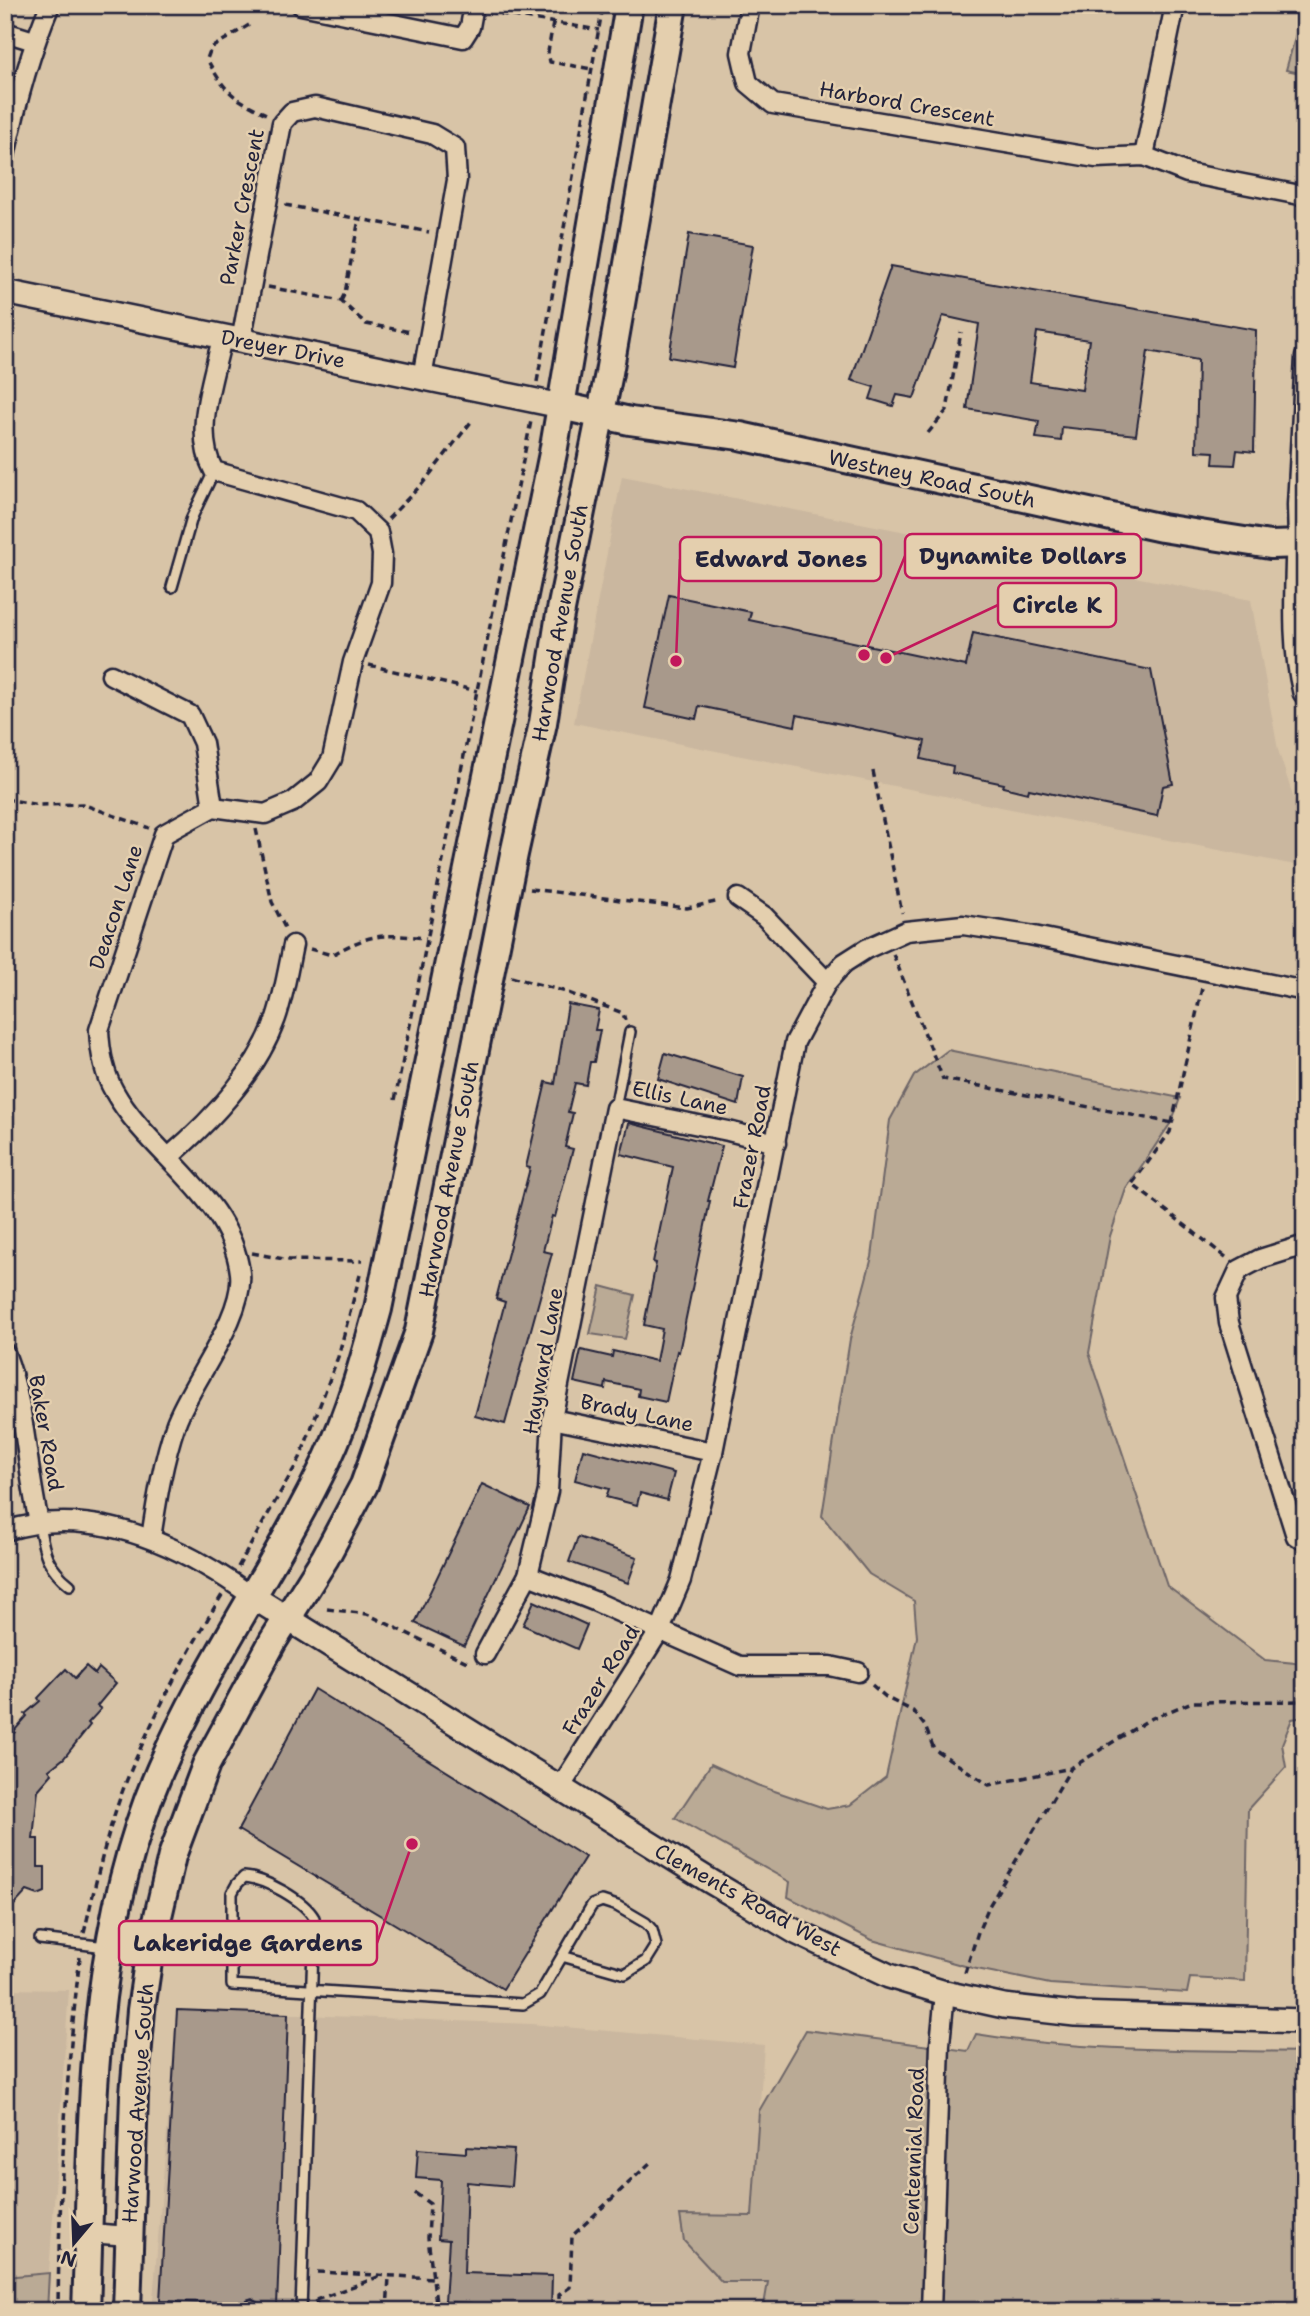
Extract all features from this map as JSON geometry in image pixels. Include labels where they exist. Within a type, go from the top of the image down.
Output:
[{"type":"main road","name":"Harwood Avenue South","points":[[86,2311],[92,2091],[108,1947],[132,1849],[160,1771],[197,1694],[327,1459],[357,1385],[378,1308],[561,406],[629,5]]},
{"type":"main road","name":"Harwood Avenue South","points":[[127,2311],[134,2094],[141,2010],[149,1955],[172,1856],[206,1765],[286,1618],[325,1558],[364,1485],[419,1331],[508,880],[542,723],[562,607],[601,415],[673,5]]},
{"type":"main road","name":"Westney Road South","points":[[561,406],[601,415],[740,436],[1162,528],[1269,545],[1301,544]]},
{"type":"street","points":[[5,156],[34,41],[50,5]]},
{"type":"street","points":[[301,5],[463,37],[470,27],[474,7]]},
{"type":"street","name":"Harbord Crescent","points":[[750,5],[741,53],[748,83],[773,104],[1096,158],[1144,156]]},
{"type":"street","points":[[1175,5],[1144,156],[1186,173],[1305,196]]},
{"type":"street","points":[[5,32],[34,41]]},
{"type":"street","name":"Parker Crescent","points":[[231,339],[251,283],[282,123],[292,112],[315,107],[432,134],[455,148],[457,180],[422,378]]},
{"type":"street","name":"Dreyer Drive","points":[[5,292],[561,406]]},
{"type":"street","points":[[111,674],[190,715],[203,743],[213,807],[265,814],[293,802],[318,782],[332,759],[354,662],[381,583],[382,554],[378,531],[356,511],[214,471],[207,458],[205,417],[231,339]]},
{"type":"street","points":[[1304,683],[1299,669],[1297,590],[1301,544],[1297,505],[1305,357]]},
{"type":"street","name":"Deacon Lane","points":[[151,1538],[162,1468],[177,1421],[221,1339],[240,1294],[241,1275],[229,1231],[114,1091],[100,1054],[99,1030],[164,834],[213,807]]},
{"type":"street","points":[[738,898],[764,916],[827,982]]},
{"type":"street","name":"Frazer Road","points":[[560,1788],[660,1630],[681,1580],[713,1452],[795,1042],[827,982],[844,963],[866,949],[906,931],[962,925],[1029,935],[1305,991]]},
{"type":"street","points":[[169,1157],[188,1141],[234,1092],[258,1057],[276,1018],[293,945]]},
{"type":"street","name":"Ellis Lane","points":[[615,1108],[776,1143]]},
{"type":"street","name":"Hayward Lane","points":[[478,1659],[528,1575],[548,1492],[552,1419],[615,1108]]},
{"type":"street","points":[[1305,1245],[1261,1259],[1239,1270],[1226,1298],[1229,1323],[1296,1536],[1305,1541]]},
{"type":"street","name":"Baker Road","points":[[5,1353],[15,1379],[39,1522]]},
{"type":"street","name":"Brady Lane","points":[[552,1419],[713,1452]]},
{"type":"street","points":[[5,1531],[39,1522],[97,1524],[151,1538],[187,1554],[253,1597]]},
{"type":"street","points":[[528,1575],[740,1666],[830,1666],[858,1672]]},
{"type":"street","name":"Clements Road West","points":[[253,1597],[675,1860],[796,1932],[890,1976],[945,1993],[1004,2006],[1074,2014],[1305,2021]]},
{"type":"street","name":"Centennial Road","points":[[931,2311],[940,2044],[945,1993]]},
{"type":"street","points":[[89,2233],[130,2236]]},
{"type":"lane","points":[[172,587],[192,517],[214,471]]},
{"type":"lane","points":[[615,1108],[630,1032]]},
{"type":"lane","points":[[39,1522],[43,1550],[53,1572],[70,1585]]},
{"type":"lane","points":[[301,2311],[311,1991],[314,1918],[297,1900],[262,1881],[244,1877],[232,1893],[232,1985],[311,1991],[523,2004],[540,1994],[562,1956],[592,1905],[602,1901],[617,1906],[646,1923],[652,1930],[656,1945],[646,1961],[625,1974],[562,1956]]},
{"type":"lane","points":[[40,1939],[108,1947]]},
{"type":"path","points":[[540,367],[603,5]]},
{"type":"path","points":[[474,7],[599,30]]},
{"type":"path","points":[[553,23],[548,52],[550,62],[592,69]]},
{"type":"path","points":[[249,25],[211,48],[207,59],[221,85],[231,95],[282,123]]},
{"type":"path","points":[[267,202],[448,236]]},
{"type":"path","points":[[341,301],[359,219]]},
{"type":"path","points":[[251,283],[341,301],[366,324],[430,335]]},
{"type":"path","points":[[928,433],[947,410],[961,332]]},
{"type":"path","points":[[378,531],[423,483],[471,422]]},
{"type":"path","points":[[395,1100],[528,439]]},
{"type":"path","points":[[354,662],[478,691]]},
{"type":"path","points":[[873,771],[906,931]]},
{"type":"path","points":[[5,799],[38,805],[82,804],[164,834]]},
{"type":"path","points":[[253,813],[272,902],[293,945],[332,955],[357,941],[387,935],[428,939]]},
{"type":"path","points":[[508,880],[534,890],[687,908],[738,898]]},
{"type":"path","points":[[887,939],[943,1079],[1173,1123]]},
{"type":"path","points":[[491,969],[517,980],[563,991],[623,1013],[630,1032]]},
{"type":"path","points":[[1206,972],[1170,1132],[1132,1184],[1220,1252],[1239,1270]]},
{"type":"path","points":[[236,1252],[261,1253],[300,1261],[363,1261]]},
{"type":"path","points":[[240,1561],[300,1458],[338,1357],[360,1273]]},
{"type":"path","points":[[327,1609],[367,1615],[463,1662],[478,1659]]},
{"type":"path","points":[[858,1672],[887,1699],[913,1711],[925,1726],[934,1749],[989,1785],[1071,1768],[1150,1719],[1192,1702],[1305,1701]]},
{"type":"path","points":[[965,1973],[989,1906],[1071,1768]]},
{"type":"path","points":[[559,2311],[559,2295],[570,2287],[572,2236],[652,2161]]},
{"type":"path","points":[[415,2193],[430,2204],[428,2238],[437,2311]]},
{"type":"path","points":[[317,2272],[433,2278]]},
{"type":"path","points":[[315,2300],[380,2276]]},
{"type":"path","points":[[387,2311],[389,2277]]},
{"type":"shaded area","points":[[1305,5],[1305,74],[1286,70]]},
{"type":"shaded area","points":[[622,476],[1251,600],[1278,750],[1305,833],[1305,867],[574,723]]},
{"type":"shaded area","points":[[948,1050],[1180,1098],[1172,1121],[1126,1189],[1110,1236],[1089,1353],[1167,1586],[1265,1660],[1305,1664],[1305,1717],[1292,1719],[1282,1744],[1286,1767],[1248,1809],[1245,1981],[1190,1978],[1187,1993],[1050,1984],[972,1968],[872,1940],[788,1897],[790,1882],[675,1818],[711,1764],[757,1785],[827,1809],[850,1805],[886,1777],[917,1637],[914,1601],[869,1574],[822,1516],[850,1339],[872,1257],[890,1120],[914,1076]]},
{"type":"shaded area","points":[[601,1286],[635,1295],[625,1339],[590,1334]]},
{"type":"shaded area","points":[[5,1989],[69,1990],[49,2273],[5,2277]]},
{"type":"shaded area","points":[[177,2010],[531,2024],[764,2045],[752,2217],[680,2215],[768,2282],[763,2311],[152,2311]]},
{"type":"shaded area","points":[[806,2030],[968,2051],[976,2034],[1099,2047],[1305,2052],[1305,2311],[763,2311],[768,2282],[722,2282],[684,2241],[680,2215],[752,2216],[759,2111]]},
{"type":"shaded area","points":[[49,2273],[47,2311],[5,2311],[5,2277]]},
{"type":"building","points":[[689,234],[753,245],[733,368],[669,357]]},
{"type":"building","points":[[891,266],[1256,330],[1254,452],[1237,450],[1235,465],[1213,464],[1214,452],[1196,451],[1198,360],[1148,351],[1136,435],[1062,427],[1061,441],[1036,438],[1039,421],[967,409],[979,324],[943,316],[914,398],[897,395],[893,406],[870,399],[874,387],[851,380]],"holes":[[[1037,332],[1089,340],[1082,390],[1030,382]]]},
{"type":"building","points":[[669,595],[751,612],[749,620],[966,666],[973,633],[1151,670],[1173,784],[1163,786],[1157,816],[1029,789],[1028,793],[1003,787],[1004,784],[952,773],[953,766],[921,759],[925,741],[797,715],[795,726],[699,706],[696,719],[645,708]]},
{"type":"building","points":[[568,1004],[599,1010],[595,1030],[600,1030],[586,1085],[575,1083],[568,1112],[573,1113],[565,1147],[573,1149],[543,1251],[552,1253],[505,1424],[475,1416],[505,1302],[496,1299],[530,1168],[526,1167],[546,1082],[555,1084]]},
{"type":"building","points":[[665,1053],[743,1077],[738,1105],[658,1079]]},
{"type":"building","points":[[629,1123],[722,1146],[666,1402],[638,1396],[639,1389],[606,1382],[605,1389],[574,1382],[581,1350],[612,1357],[613,1351],[656,1361],[662,1329],[644,1325],[656,1263],[653,1262],[673,1167],[621,1154]]},
{"type":"building","points":[[583,1449],[674,1473],[667,1500],[640,1493],[637,1505],[606,1497],[609,1489],[575,1480]]},
{"type":"building","points":[[482,1484],[530,1507],[464,1646],[415,1623]]},
{"type":"building","points":[[578,1537],[637,1557],[628,1583],[569,1562]]},
{"type":"building","points":[[534,1601],[587,1625],[577,1649],[523,1625]]},
{"type":"building","points":[[86,1666],[95,1674],[99,1668],[116,1683],[97,1706],[101,1709],[88,1723],[90,1725],[64,1758],[49,1770],[52,1774],[38,1790],[33,1839],[38,1839],[38,1867],[45,1867],[45,1892],[38,1895],[27,1891],[5,1915],[5,1741],[27,1716],[25,1714],[40,1701],[38,1698],[66,1669],[75,1678]]},
{"type":"building","points":[[314,1689],[585,1857],[503,1989],[238,1830]]},
{"type":"building","points":[[177,2010],[288,2014],[277,2306],[262,2305],[252,2298],[244,2304],[160,2301]]},
{"type":"building","points":[[466,2147],[514,2150],[511,2186],[467,2182],[464,2273],[552,2276],[551,2311],[471,2311],[471,2303],[445,2302],[449,2240],[438,2239],[441,2180],[416,2178],[418,2149],[466,2153]]},
{"type":"place","name":"Dynamite Dollars","points":[[864,655]]},
{"type":"place","name":"Circle K","points":[[886,658]]},
{"type":"place","name":"Edward Jones","points":[[676,661]]},
{"type":"place","name":"Lakeridge Gardens","points":[[412,1844]]}]
